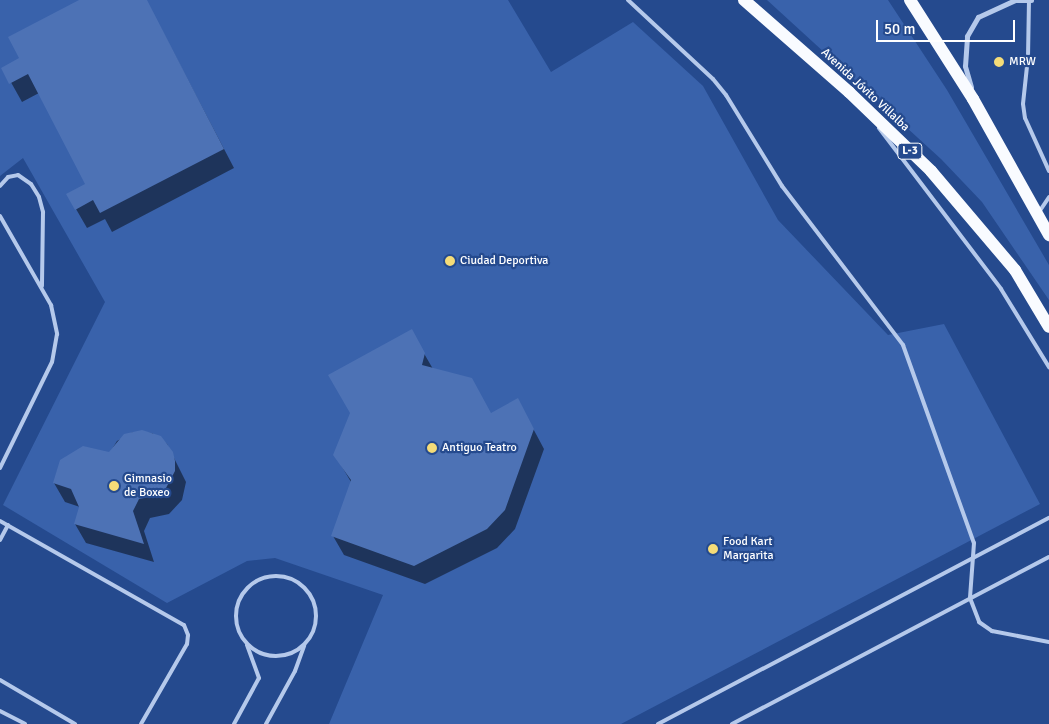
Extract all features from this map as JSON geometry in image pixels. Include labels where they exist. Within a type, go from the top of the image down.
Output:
[{"type":"main road","name":"Avenida Jóvito Villalba","points":[[744,0],[849,92],[931,171],[1015,270],[1049,327]]},
{"type":"main road","points":[[753,0],[770,22]]},
{"type":"main road","points":[[910,0],[973,99],[1049,235]]},
{"type":"street","points":[[1010,0],[1030,0]]},
{"type":"street","points":[[973,99],[965,66],[967,36],[978,17],[1015,0]]},
{"type":"lane","points":[[628,0],[713,79],[726,95],[782,186],[903,345],[974,543],[975,557],[970,598],[978,622],[992,631],[1049,642]]},
{"type":"lane","points":[[1030,0],[1028,57],[1023,104],[1025,118],[1049,171]]},
{"type":"lane","points":[[849,92],[1001,288],[1049,367]]},
{"type":"lane","points":[[0,186],[8,177],[18,175],[31,184],[38,197],[42,212],[42,289]]},
{"type":"lane","points":[[1037,214],[1049,197]]},
{"type":"lane","points":[[0,216],[51,305],[55,324],[55,353],[0,468]]},
{"type":"lane","points":[[658,724],[1049,518]]},
{"type":"lane","points":[[0,521],[179,621],[187,630],[186,644],[142,724]]},
{"type":"lane","points":[[0,540],[8,525]]},
{"type":"lane","points":[[732,724],[1049,557]]},
{"type":"lane","points":[[234,724],[259,678],[247,644],[238,631],[235,615],[239,600],[248,587],[261,578],[277,575],[299,584],[314,602],[317,618],[313,633],[304,646],[295,671],[266,724]]},
{"type":"lane","points":[[247,644],[260,654],[275,658],[291,655],[304,646]]},
{"type":"lane","points":[[0,680],[76,724]]},
{"type":"lane","points":[[0,711],[25,724]]},
{"type":"shaded area","name":"Ciudad Deportiva","points":[[0,0],[508,0],[551,72],[633,22],[703,86],[778,220],[888,335],[944,324],[1040,504],[621,724],[329,724],[383,595],[275,558],[247,561],[167,603],[3,505],[105,302],[23,158],[0,176]]},
{"type":"shaded area","points":[[767,0],[888,0],[947,90],[1049,265],[1049,300],[982,202],[941,159]]},
{"type":"building","points":[[79,0],[147,0],[224,149],[100,213],[93,200],[75,210],[66,194],[85,184],[28,74],[9,84],[1,68],[19,58],[8,37]]},
{"type":"building","name":"Antiguo Teatro","points":[[412,329],[425,353],[422,365],[472,378],[491,413],[518,398],[534,429],[505,510],[487,529],[414,566],[331,536],[351,480],[333,455],[350,413],[328,375]]},
{"type":"building","name":"Gimnasio de Boxeo","points":[[142,430],[161,436],[173,452],[175,461],[175,471],[166,488],[158,495],[139,499],[133,511],[144,544],[74,524],[79,507],[71,489],[53,483],[60,460],[83,446],[109,452],[124,434]]},
{"type":"place","name":"MRW","points":[[999,62]]},
{"type":"place","name":"Ciudad Deportiva","points":[[450,261]]},
{"type":"place","name":"Antiguo Teatro","points":[[432,448]]},
{"type":"place","name":"Gimnasio de Boxeo","points":[[114,486]]},
{"type":"place","name":"Food Kart Margarita","points":[[713,549]]}]
